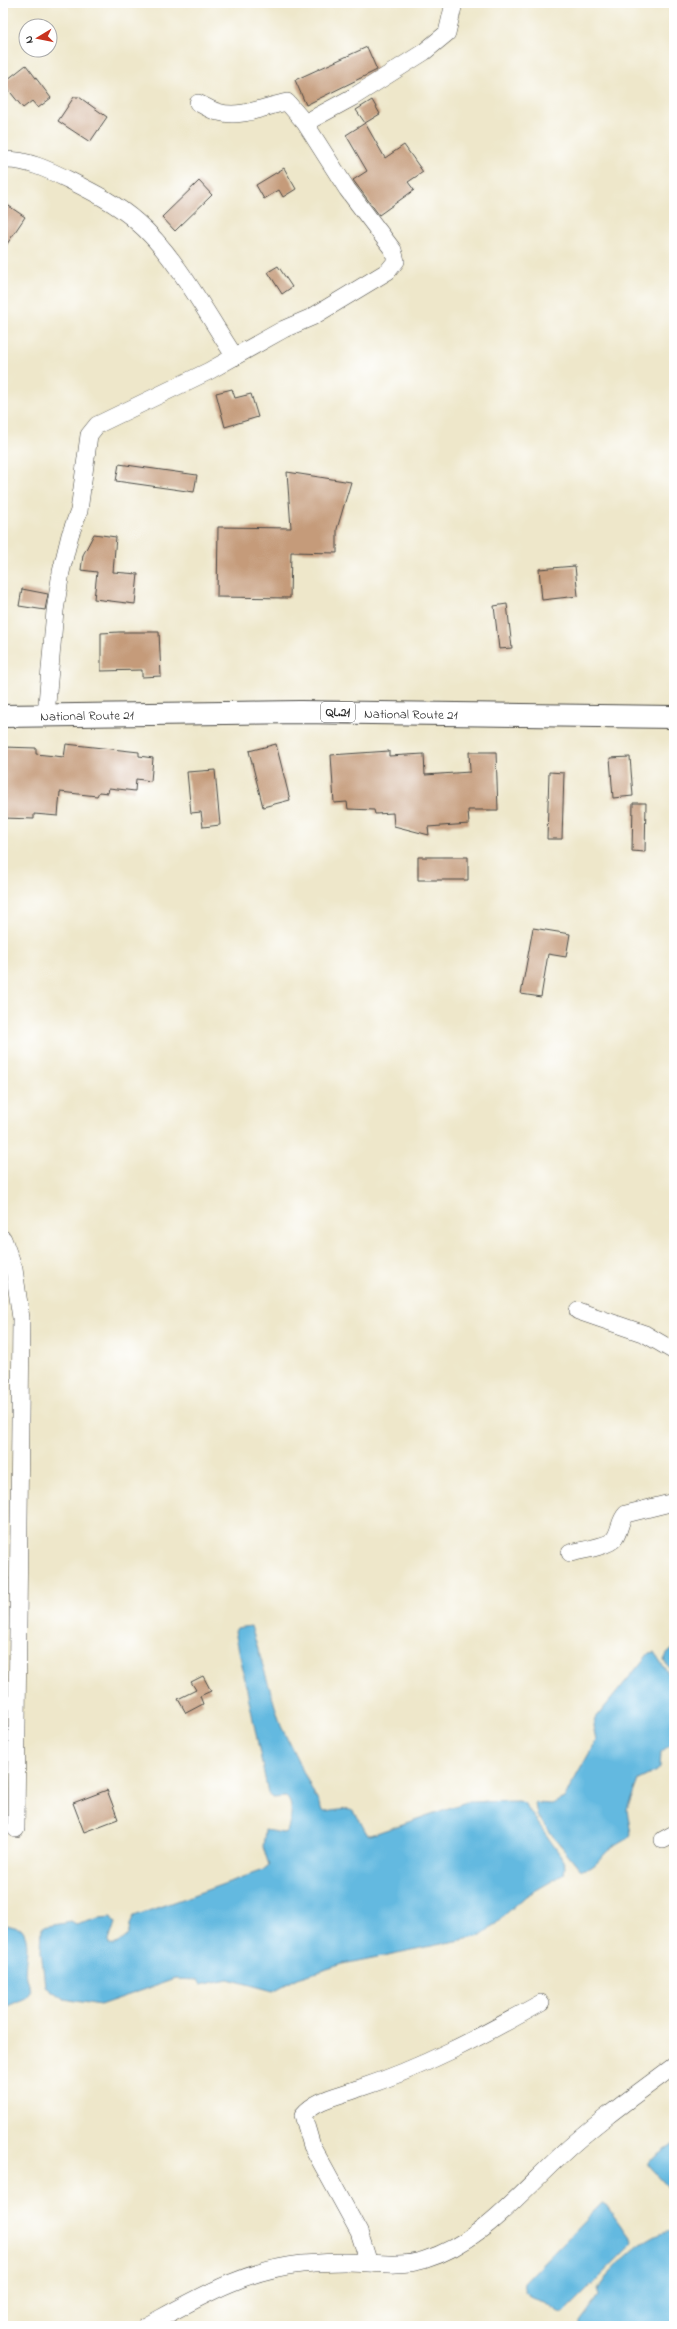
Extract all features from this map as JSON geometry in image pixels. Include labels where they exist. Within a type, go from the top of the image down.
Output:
[{"type":"highway","name":"National Route 21","points":[[3,716],[300,712],[674,717]]},
{"type":"street","points":[[305,123],[353,97],[424,52],[442,38],[447,33],[454,3]]},
{"type":"street","points":[[46,715],[56,603],[70,534],[79,511],[89,435],[97,425],[235,357],[284,329],[312,317],[342,301],[388,271],[396,261],[393,250],[347,189],[305,123],[290,103],[287,102],[250,112],[219,113],[198,103]]},
{"type":"street","points":[[3,160],[35,165],[60,175],[111,203],[137,222],[159,244],[235,357]]},
{"type":"street","points":[[3,1240],[14,1269],[21,1318],[16,1830]]},
{"type":"street","points":[[578,1311],[645,1334],[674,1351]]},
{"type":"street","points":[[570,1553],[611,1542],[617,1534],[622,1519],[626,1514],[674,1502]]},
{"type":"street","points":[[369,2263],[359,2232],[312,2146],[304,2124],[303,2115],[309,2107],[329,2098],[402,2074],[464,2046],[541,2003]]},
{"type":"street","points":[[146,2326],[224,2284],[248,2276],[301,2264],[369,2263],[400,2265],[423,2260],[464,2243],[480,2231],[586,2134],[674,2066]]},
{"type":"water","points":[[251,1626],[281,1726],[322,1810],[325,1812],[343,1810],[352,1811],[359,1818],[367,1834],[371,1835],[466,1802],[519,1801],[524,1803],[561,1856],[565,1866],[564,1874],[526,1896],[481,1936],[343,1964],[298,1978],[273,1991],[228,1979],[201,1985],[198,1980],[175,1979],[100,2005],[64,1999],[45,1986],[41,1950],[42,1927],[71,1922],[76,1925],[99,1918],[111,1917],[115,1923],[109,1944],[114,1945],[128,1935],[131,1921],[134,1916],[263,1870],[269,1865],[263,1847],[265,1830],[283,1833],[287,1832],[291,1814],[289,1800],[286,1797],[273,1798],[268,1793],[235,1631],[237,1628]]},
{"type":"water","points":[[674,1648],[674,1676],[664,1660],[667,1654]]},
{"type":"water","points":[[654,1652],[674,1682],[674,1742],[661,1752],[660,1767],[657,1771],[638,1780],[627,1810],[631,1834],[629,1837],[606,1852],[593,1866],[580,1869],[537,1816],[535,1803],[552,1804],[564,1798],[596,1741],[593,1726],[595,1719],[649,1653]]},
{"type":"water","points":[[3,1924],[22,1929],[25,1935],[27,1947],[25,1972],[30,1993],[26,1998],[3,2008]]},
{"type":"water","points":[[674,2144],[674,2194],[648,2165],[650,2161]]},
{"type":"water","points":[[602,2203],[606,2205],[632,2241],[631,2245],[563,2313],[557,2311],[547,2303],[527,2294],[524,2283]]},
{"type":"water","points":[[674,2230],[674,2326],[580,2326],[580,2322],[599,2296],[597,2288],[613,2270],[631,2252],[652,2237],[663,2232]]},
{"type":"building","points":[[367,47],[377,70],[306,105],[295,80]]},
{"type":"building","points":[[26,65],[51,98],[38,108],[32,101],[23,108],[3,83]]},
{"type":"building","points":[[74,97],[79,97],[107,117],[90,142],[58,121]]},
{"type":"building","points":[[372,100],[380,114],[365,123],[356,110]]},
{"type":"building","points":[[365,123],[385,158],[404,145],[423,172],[408,182],[414,190],[379,215],[353,180],[367,171],[346,135]]},
{"type":"building","points":[[284,168],[296,189],[283,197],[279,190],[264,199],[256,185]]},
{"type":"building","points":[[199,181],[212,195],[175,231],[162,217]]},
{"type":"building","points":[[3,202],[25,217],[3,250]]},
{"type":"building","points":[[278,266],[292,287],[282,294],[268,272]]},
{"type":"building","points":[[232,389],[235,398],[251,394],[258,417],[225,427],[216,393]]},
{"type":"building","points":[[119,464],[197,475],[194,492],[116,481]]},
{"type":"building","points":[[287,472],[351,482],[337,529],[337,553],[291,552],[290,598],[217,597],[218,527],[291,528]]},
{"type":"building","points":[[94,534],[116,537],[113,572],[138,574],[135,604],[94,599],[97,572],[81,570],[83,555]]},
{"type":"building","points":[[575,566],[578,596],[542,600],[539,569]]},
{"type":"building","points":[[22,589],[48,594],[45,610],[19,606]]},
{"type":"building","points":[[507,604],[512,648],[499,649],[494,606]]},
{"type":"building","points":[[159,632],[161,676],[142,677],[142,670],[101,671],[101,633]]},
{"type":"building","points":[[66,744],[139,752],[139,756],[153,758],[151,781],[136,779],[135,791],[109,788],[108,793],[99,792],[97,796],[60,792],[58,816],[34,814],[34,819],[3,818],[3,747],[36,748],[36,754],[64,757]]},
{"type":"building","points":[[276,744],[290,800],[263,807],[249,751]]},
{"type":"building","points":[[389,751],[389,756],[424,754],[425,775],[470,772],[469,752],[496,752],[498,810],[468,810],[469,824],[428,827],[429,835],[394,826],[393,813],[375,814],[374,810],[348,809],[347,802],[334,803],[331,755]]},
{"type":"building","points":[[630,757],[633,796],[613,798],[610,758]]},
{"type":"building","points":[[215,770],[220,825],[203,827],[201,812],[191,813],[187,772]]},
{"type":"building","points":[[549,772],[564,773],[562,839],[547,839]]},
{"type":"building","points":[[633,803],[646,803],[645,852],[632,851]]},
{"type":"building","points":[[418,857],[468,857],[468,880],[418,880]]},
{"type":"building","points":[[533,928],[570,934],[566,957],[548,954],[541,997],[521,994]]},
{"type":"building","points":[[203,1676],[211,1691],[200,1696],[203,1704],[186,1713],[178,1699],[196,1690],[191,1682]]},
{"type":"building","points":[[107,1790],[118,1819],[84,1832],[73,1803]]}]
